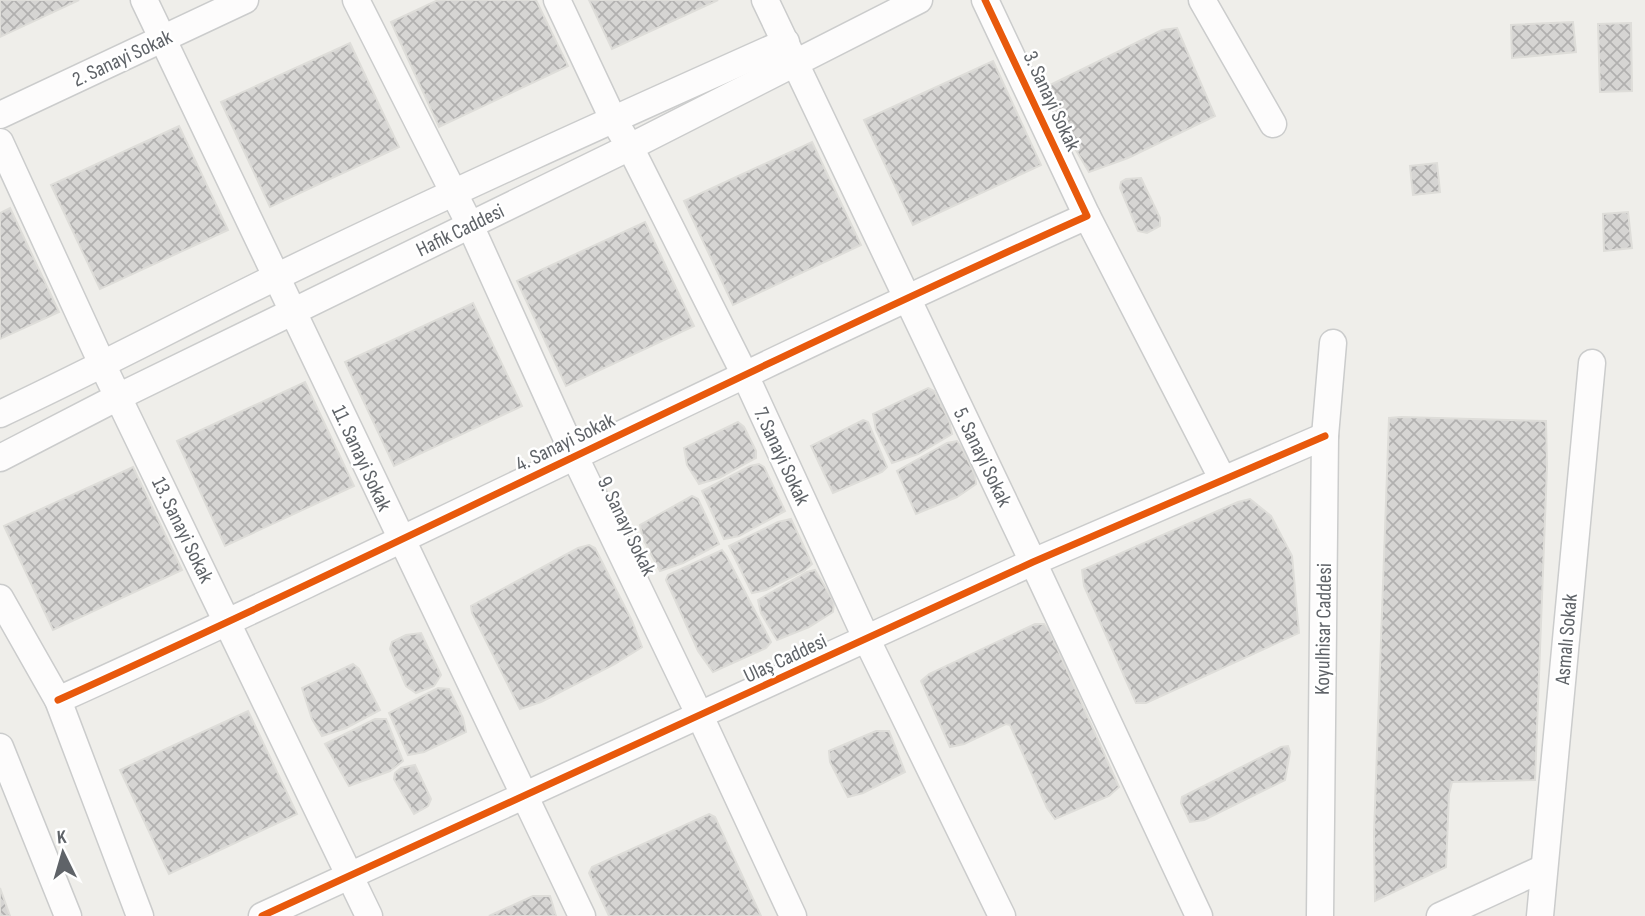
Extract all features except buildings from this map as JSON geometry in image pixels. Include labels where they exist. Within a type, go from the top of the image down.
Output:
[{"type":"street","name":"11. Sanayi Sokak","points":[[144,0],[582,916]]},
{"type":"street","name":"2. Sanayi Sokak","points":[[0,115],[245,0]]},
{"type":"street","name":"9. Sanayi Sokak","points":[[356,0],[470,225],[575,457],[793,916]]},
{"type":"street","name":"7. Sanayi Sokak","points":[[556,0],[613,119],[630,147],[745,375],[867,640],[1002,916]]},
{"type":"street","name":"5. Sanayi Sokak","points":[[765,0],[1199,916]]},
{"type":"street","name":"Hafik Caddesi","points":[[0,414],[103,366],[278,276],[613,119],[919,0]]},
{"type":"street","name":"3. Sanayi Sokak","points":[[985,0],[1087,216],[1223,480]]},
{"type":"street","points":[[1202,0],[1273,124]]},
{"type":"street","name":"Hafik Caddesi","points":[[0,458],[118,397],[630,147],[790,52]]},
{"type":"street","name":"13. Sanayi Sokak","points":[[0,142],[103,366],[369,916]]},
{"type":"street","name":"4. Sanayi Sokak","points":[[58,700],[229,623],[907,297],[1087,216]]},
{"type":"street","name":"Koyulhisar Caddesi","points":[[1320,916],[1325,436],[1333,343]]},
{"type":"street","name":"Asmalı Sokak","points":[[1540,916],[1592,363]]},
{"type":"street","name":"Ulaş Caddesi","points":[[262,916],[1033,562],[1325,436]]},
{"type":"street","points":[[0,598],[58,700],[140,916]]},
{"type":"street","points":[[0,747],[68,916]]},
{"type":"street","points":[[1440,916],[1544,868]]},
{"type":"cycle path","points":[[58,700],[829,335],[1087,216],[985,0]]},
{"type":"cycle path","points":[[262,916],[1033,562],[1325,436]]}]
